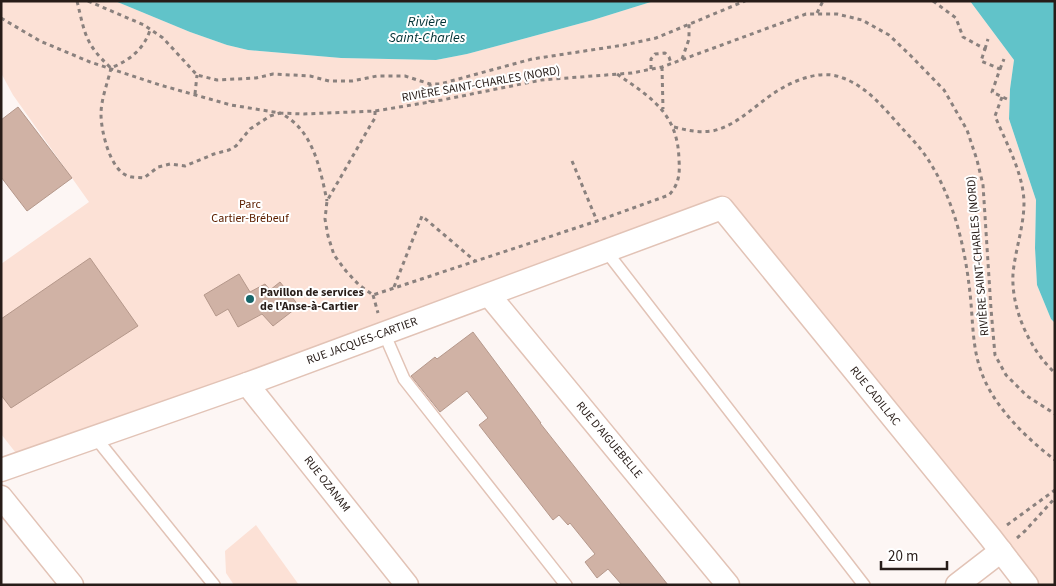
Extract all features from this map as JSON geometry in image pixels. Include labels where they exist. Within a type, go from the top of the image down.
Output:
[{"type":"street","name":"RUE JACQUES-CARTIER","points":[[1,470],[248,384],[722,208]]},
{"type":"street","name":"RUE CADILLAC","points":[[722,208],[995,544],[1026,585]]},
{"type":"street","name":"RUE D'AIGUEBELLE","points":[[489,294],[728,585]]},
{"type":"street","name":"RUE OZANAM","points":[[248,384],[406,585]]},
{"type":"street","points":[[1,497],[72,585]]},
{"type":"street","points":[[958,585],[995,544]]},
{"type":"lane","points":[[606,251],[864,585]]},
{"type":"lane","points":[[384,333],[404,379],[566,585]]},
{"type":"lane","points":[[95,437],[214,585]]},
{"type":"path","points":[[76,1],[86,38],[98,56],[111,68]]},
{"type":"path","points":[[88,1],[150,30],[175,49],[197,75],[217,80],[256,78],[273,74],[310,76],[329,81],[352,81],[377,76],[405,76],[430,84],[440,84],[532,59],[648,40],[745,1]]},
{"type":"path","points":[[817,13],[823,1]]},
{"type":"path","points":[[933,1],[956,18],[964,37],[985,49]]},
{"type":"path","name":"RIVIÈRE SAINT-CHARLES (NORD)","points":[[1,18],[40,41],[90,62],[160,85],[231,105],[280,113],[313,114],[375,111],[541,80],[617,74],[662,67],[806,14],[837,14],[862,20],[889,35],[912,56],[944,90],[966,130],[983,185],[990,309],[996,355],[1006,375],[1027,396],[1055,414]]},
{"type":"path","points":[[682,59],[689,39],[689,24]]},
{"type":"path","points":[[111,68],[135,54],[147,39],[150,30]]},
{"type":"path","points":[[988,39],[981,61],[1000,69]]},
{"type":"path","points":[[651,69],[651,59],[654,54],[665,53],[671,63]]},
{"type":"path","points":[[1004,59],[992,92],[1009,100]]},
{"type":"path","points":[[662,67],[663,110]]},
{"type":"path","points":[[111,68],[101,114],[102,123],[108,149],[116,167],[128,176],[144,178],[158,166],[170,164],[185,166],[229,150],[236,146],[250,129],[270,116],[280,113],[292,119],[309,140],[320,171],[327,201],[325,219],[334,255],[346,271],[373,295],[669,196],[679,181],[680,158],[674,127],[663,110],[644,92],[617,74]]},
{"type":"path","points":[[674,127],[694,132],[713,131],[738,121],[765,99],[793,83],[820,74],[842,77],[872,95],[928,160],[947,193],[959,229],[965,258],[975,350],[981,372],[995,398],[1017,428],[1055,460]]},
{"type":"path","points":[[195,94],[197,75]]},
{"type":"path","points":[[430,84],[430,102]]},
{"type":"path","points":[[1002,97],[995,116],[1014,161],[1022,185],[1024,201],[1024,217],[1013,274],[1016,298],[1023,327],[1036,353],[1055,373]]},
{"type":"path","points":[[327,201],[375,118],[375,111]]},
{"type":"path","points":[[572,161],[597,221]]},
{"type":"path","points":[[393,288],[422,216],[475,262]]},
{"type":"path","points":[[995,544],[1055,490]]},
{"type":"path","points":[[995,544],[1026,531],[1055,498]]},
{"type":"green space","name":"Parc Cartier-Brébeuf","points":[[1,1],[115,1],[190,32],[248,50],[341,58],[436,60],[467,54],[593,20],[654,1],[970,1],[1014,60],[1010,89],[1009,119],[1036,200],[1035,248],[1037,285],[1051,319],[1055,323],[1055,585],[1027,585],[722,208],[23,462],[1,434],[1,264],[89,202],[13,95],[1,73]]},
{"type":"green space","points":[[256,525],[299,585],[234,585],[226,573],[225,551]]},
{"type":"water","name":"Rivière Saint-Charles","points":[[115,1],[654,1],[593,20],[467,54],[436,60],[341,58],[248,50],[190,32]]},
{"type":"water","points":[[970,1],[1055,1],[1055,323],[1051,319],[1037,285],[1035,248],[1036,200],[1009,119],[1010,89],[1014,60]]},
{"type":"building","points":[[18,107],[72,178],[27,211],[1,177],[1,120]]},
{"type":"building","points":[[90,258],[138,326],[11,408],[1,395],[1,319]]},
{"type":"building","name":"Pavillon de services de l'Anse-à-Cartier","points":[[239,274],[250,292],[265,284],[270,290],[280,282],[299,306],[273,326],[262,314],[238,327],[228,309],[216,316],[204,295]]},
{"type":"building","points":[[473,332],[540,423],[668,585],[622,585],[608,569],[597,578],[585,562],[595,554],[570,523],[568,525],[559,515],[553,520],[479,425],[488,418],[467,391],[440,412],[411,376],[435,357],[437,359]]},
{"type":"place","name":"Pavillon de services de l'Anse-à-Cartier","points":[[250,299]]}]
